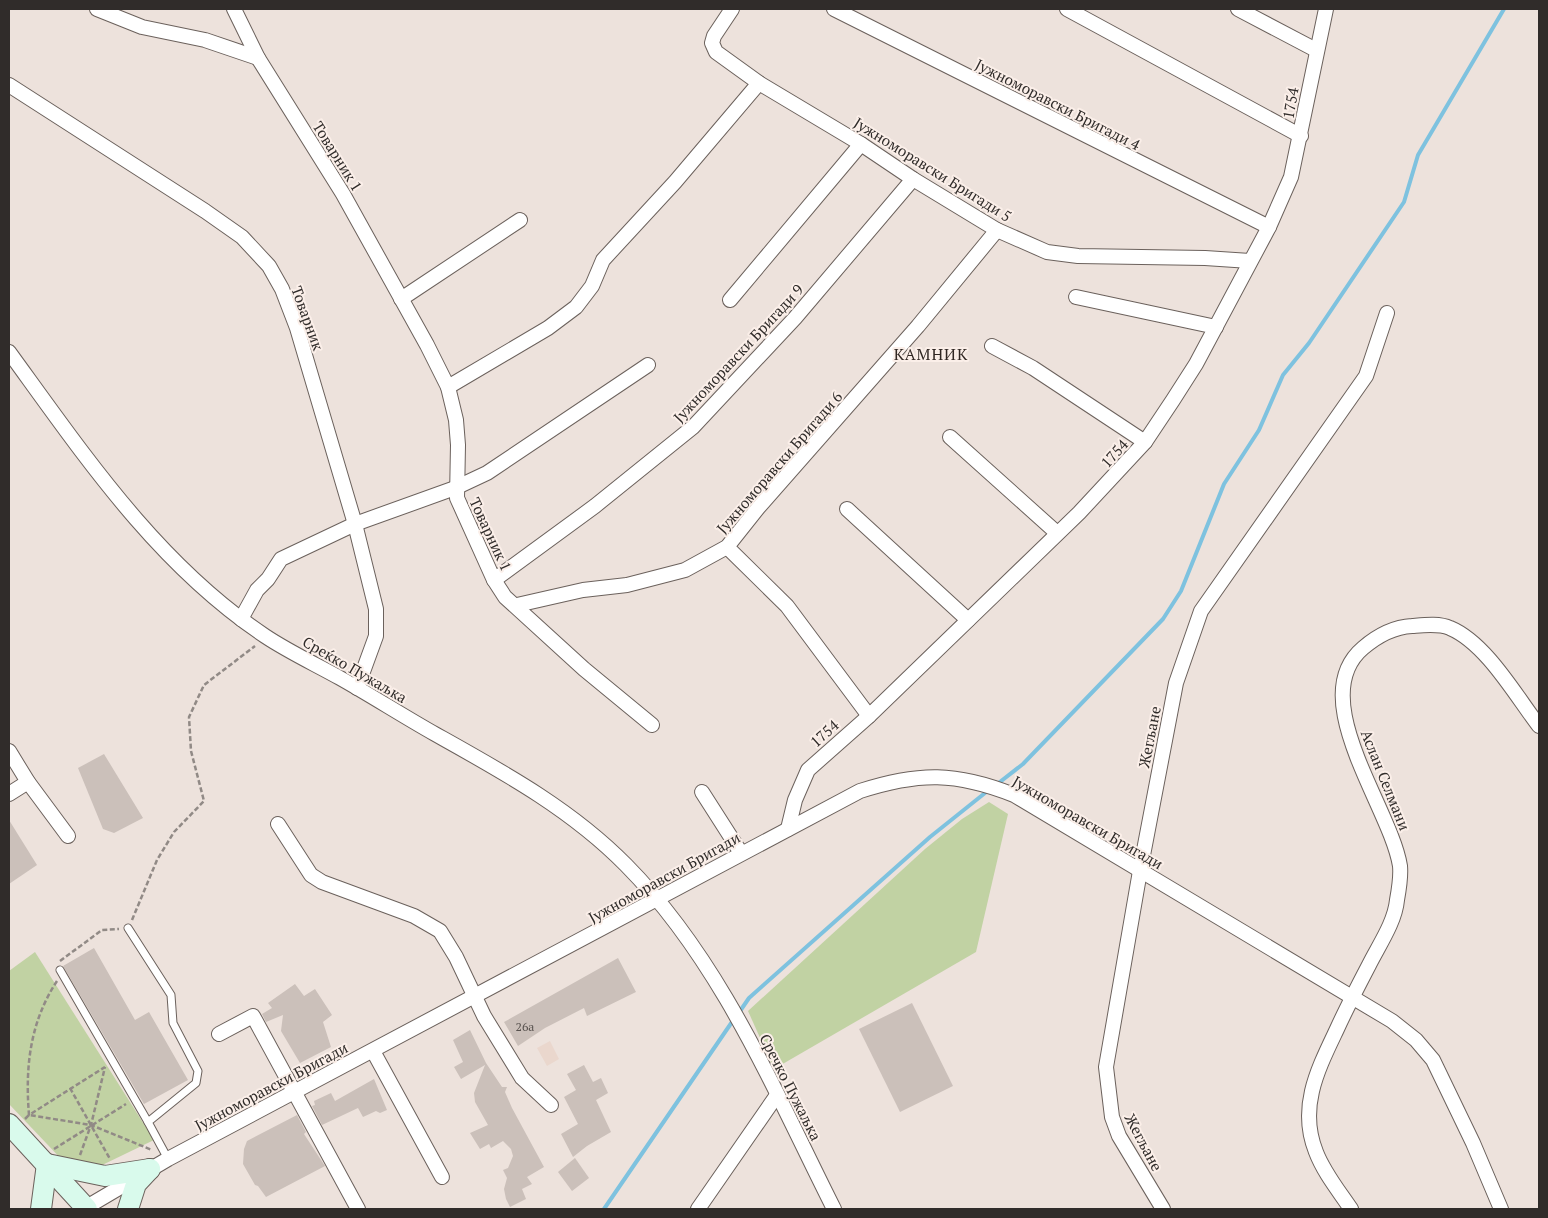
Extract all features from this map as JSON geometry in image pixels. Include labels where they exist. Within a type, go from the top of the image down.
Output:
[{"type":"main road","points":[[20,1124],[52,1160],[86,1208]]},
{"type":"main road","points":[[52,1160],[104,1176],[150,1169]]},
{"type":"main road","points":[[41,1209],[52,1160]]},
{"type":"main road","points":[[128,1209],[136,1184],[150,1169]]},
{"type":"street","points":[[97,9],[142,27],[205,40],[258,58]]},
{"type":"street","name":"Товарник 1","points":[[234,9],[258,58],[342,194],[448,388],[456,420],[458,445],[455,488],[460,508],[494,580],[505,597],[517,605],[584,669],[652,725]]},
{"type":"street","name":"Јужноморавски Бригади 5","points":[[732,9],[714,36],[712,43],[716,52],[759,82],[997,230],[1047,252],[1078,256],[1205,258],[1250,261]]},
{"type":"street","name":"Јужноморавски Бригади 4","points":[[834,9],[1269,227]]},
{"type":"street","points":[[1067,9],[1301,136]]},
{"type":"street","points":[[1238,9],[1316,50]]},
{"type":"street","name":"1754","points":[[788,829],[795,800],[808,770],[869,716],[968,620],[1091,500],[1145,442],[1196,364],[1216,328],[1269,227],[1291,177],[1326,9]]},
{"type":"street","points":[[448,388],[548,328],[576,307],[592,286],[603,260],[675,182],[759,82]]},
{"type":"street","name":"Товарник","points":[[9,85],[205,211],[242,237],[269,266],[282,289],[297,328],[370,579],[377,623],[373,645],[357,688]]},
{"type":"street","points":[[730,300],[861,144]]},
{"type":"street","name":"Јужноморавски Бригади 9","points":[[494,580],[596,506],[694,427],[795,318],[913,179]]},
{"type":"street","points":[[401,299],[520,220]]},
{"type":"street","name":"Јужноморавски Бригади 6","points":[[517,605],[582,590],[626,585],[685,570],[727,547],[758,508],[912,333],[997,230]]},
{"type":"street","points":[[1076,297],[1216,328]]},
{"type":"street","name":"Жегљане","points":[[1162,1209],[1120,1136],[1112,1116],[1107,1085],[1109,1049],[1140,870],[1176,683],[1201,611],[1366,376],[1387,313]]},
{"type":"street","points":[[992,346],[1033,368],[1145,442]]},
{"type":"street","name":"Среќко Пужаљка","points":[[9,352],[80,450],[128,511],[175,563],[241,619],[266,637],[531,788],[585,828],[626,865],[657,900],[715,980]]},
{"type":"street","points":[[241,619],[257,590],[268,579],[281,559],[355,524],[455,488],[487,473],[648,365]]},
{"type":"street","points":[[950,437],[1057,533]]},
{"type":"street","points":[[847,509],[968,620]]},
{"type":"street","points":[[727,547],[787,606],[869,716]]},
{"type":"street","name":"Аслан Селмани","points":[[1352,996],[1384,937],[1397,903],[1400,867],[1391,836],[1354,752],[1343,709],[1345,676],[1357,652],[1380,635],[1404,626],[1432,625],[1449,627],[1474,645],[1487,658],[1539,726]]},
{"type":"street","points":[[9,751],[28,782],[68,836]]},
{"type":"street","name":"Јужноморавски Бригади","points":[[86,1208],[150,1169],[166,1155],[294,1093],[860,791],[895,780],[947,777],[989,785],[1014,795],[1392,1021],[1416,1040],[1433,1060],[1473,1143],[1501,1209]]},
{"type":"street","points":[[9,794],[28,782]]},
{"type":"street","points":[[702,792],[741,853]]},
{"type":"street","points":[[278,824],[311,875],[322,882],[414,916],[440,931],[456,957],[475,997],[522,1078],[551,1105]]},
{"type":"street","name":"Сречко Пужаљка","points":[[715,980],[741,1024],[834,1209]]},
{"type":"street","points":[[1352,996],[1314,1080],[1308,1110],[1315,1150],[1332,1182],[1352,1209]]},
{"type":"street","points":[[219,1034],[253,1016],[358,1209]]},
{"type":"street","points":[[373,1051],[442,1177]]},
{"type":"street","points":[[698,1209],[777,1095]]},
{"type":"lane","points":[[128,928],[171,995],[173,1023],[198,1071],[196,1083],[148,1122]]},
{"type":"lane","points":[[60,970],[166,1155]]},
{"type":"path","points":[[60,970],[60,960],[102,930],[128,928],[157,860],[174,832],[204,801],[192,751],[188,717],[204,686],[266,637]]},
{"type":"path","points":[[29,1115],[26,1089],[28,1057],[36,1024],[45,999],[58,980]]},
{"type":"path","points":[[29,1115],[105,1067],[91,1124],[79,1158]]},
{"type":"path","points":[[70,1088],[113,1163]]},
{"type":"path","points":[[52,1160],[51,1151],[91,1124],[131,1101]]},
{"type":"path","points":[[29,1115],[91,1124],[157,1154],[166,1155]]},
{"type":"shaded area","points":[[550,1041],[559,1059],[547,1066],[537,1048]]},
{"type":"green space","points":[[989,802],[1008,814],[976,952],[774,1069],[748,1011],[925,849],[962,819]]},
{"type":"green space","points":[[35,952],[154,1140],[96,1168],[65,1163],[9,1104],[9,971]]},
{"type":"building","points":[[104,754],[143,818],[114,833],[103,829],[78,768]]},
{"type":"building","points":[[9,820],[37,865],[9,884]]},
{"type":"building","points":[[94,948],[135,1020],[149,1012],[188,1080],[144,1104],[63,966]]},
{"type":"building","points":[[618,958],[636,992],[587,1016],[584,1008],[545,1028],[518,1046],[504,1022]]},
{"type":"building","points":[[295,984],[304,996],[315,989],[332,1015],[323,1022],[331,1047],[300,1063],[281,1031],[283,1015],[266,1022],[262,1014],[272,1008],[268,1003]]},
{"type":"building","points":[[912,1003],[953,1086],[900,1112],[859,1029]]},
{"type":"building","points":[[470,1030],[486,1063],[502,1087],[507,1087],[505,1092],[512,1108],[544,1167],[527,1177],[532,1184],[522,1189],[526,1199],[510,1207],[504,1189],[507,1178],[503,1170],[508,1168],[513,1156],[511,1149],[503,1141],[491,1148],[489,1144],[480,1149],[470,1133],[488,1125],[475,1102],[474,1093],[485,1065],[461,1079],[454,1067],[463,1062],[453,1040]]},
{"type":"building","points":[[584,1065],[593,1082],[601,1078],[608,1093],[596,1100],[611,1132],[573,1157],[561,1134],[578,1124],[564,1097],[576,1090],[567,1074]]},
{"type":"building","points":[[374,1079],[387,1110],[380,1113],[376,1111],[363,1117],[358,1108],[322,1125],[312,1106],[315,1105],[314,1101],[331,1093],[335,1101]]},
{"type":"building","points":[[297,1115],[306,1132],[304,1134],[325,1166],[266,1197],[258,1186],[255,1185],[243,1164],[244,1149],[247,1141]]},
{"type":"building","points":[[575,1158],[589,1178],[572,1191],[558,1172]]},
{"type":"waterway","points":[[996,785],[1023,764],[1163,619],[1181,591],[1224,484],[1259,430],[1283,375],[1309,343],[1404,202],[1418,155],[1504,9]]},
{"type":"waterway","points":[[738,1014],[749,998],[930,837],[990,789]]},
{"type":"waterway","points":[[604,1209],[734,1019]]},
{"type":"district","name":"КАМНИК","points":[[931,354]]}]
